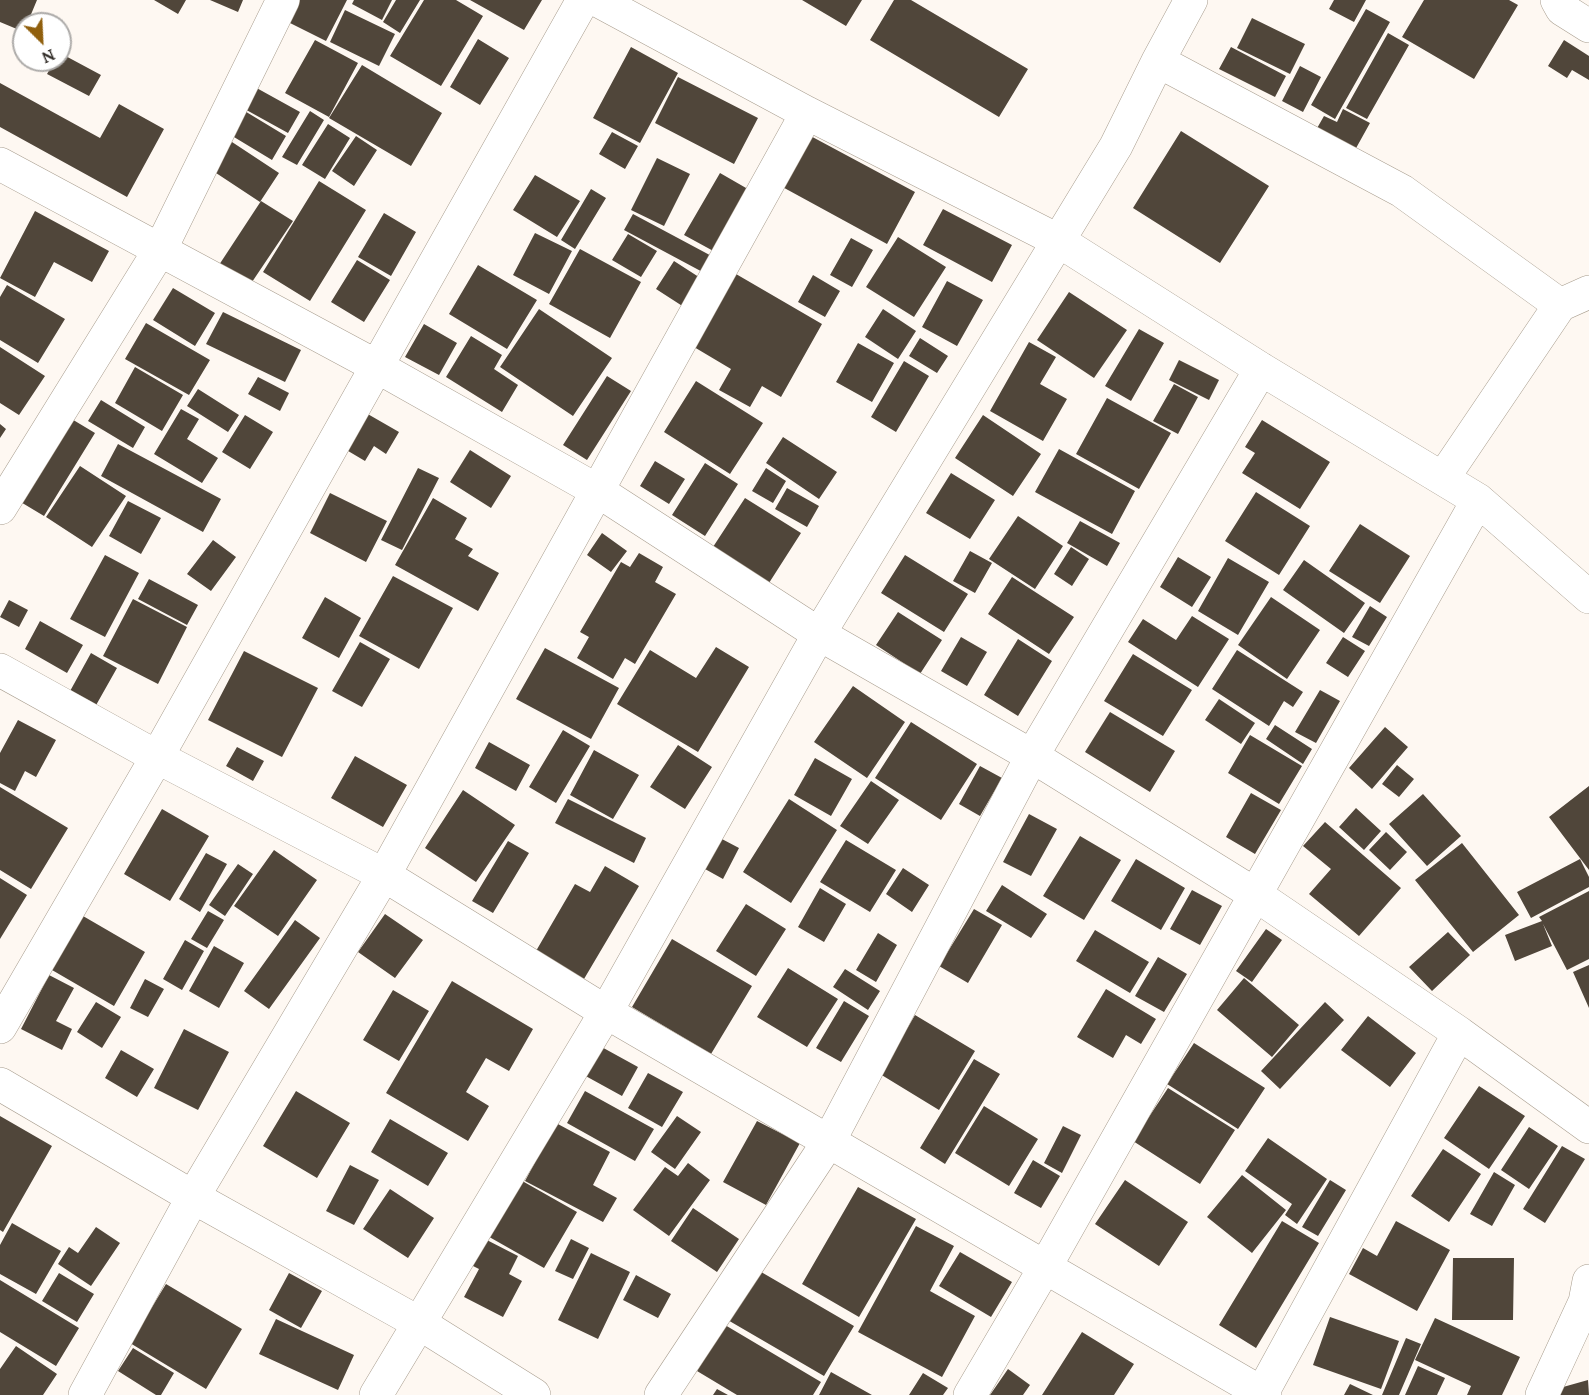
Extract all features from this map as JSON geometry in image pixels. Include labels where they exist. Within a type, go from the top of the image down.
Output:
[{"type":"street","points":[[0,508],[161,248],[283,0]]},
{"type":"street","points":[[0,1027],[157,757],[583,0]]},
{"type":"street","points":[[597,0],[807,113],[1059,241],[1261,369],[1478,500],[1589,597]]},
{"type":"street","points":[[376,1395],[606,1012],[819,634],[1116,146],[1191,0]]},
{"type":"street","points":[[1557,0],[1562,9],[1589,26]]},
{"type":"street","points":[[1158,61],[1402,191],[1575,298],[1443,478]]},
{"type":"street","points":[[85,1395],[192,1197],[384,875],[807,113]]},
{"type":"street","points":[[0,164],[161,248],[598,491],[819,634],[1032,756],[1256,895],[1459,1033],[1589,1127]]},
{"type":"street","points":[[662,1395],[829,1141],[1032,756],[1261,369]]},
{"type":"street","points":[[970,1395],[1044,1269],[1478,500]]},
{"type":"street","points":[[0,670],[157,757],[384,875],[606,1012],[1044,1269],[1263,1394],[1459,1033]]},
{"type":"street","points":[[0,1084],[192,1197],[418,1323],[534,1395]]},
{"type":"street","points":[[1542,1395],[1585,1302],[1589,1281]]},
{"type":"street","points":[[1578,1318],[1589,1350]]},
{"type":"building","points":[[0,0],[37,0],[32,12],[12,12],[12,27],[0,22]]},
{"type":"building","points":[[154,0],[186,0],[178,14]]},
{"type":"building","points":[[210,0],[243,0],[238,12]]},
{"type":"building","points":[[294,0],[347,0],[326,41],[284,20]]},
{"type":"building","points":[[354,0],[392,0],[382,20],[352,4]]},
{"type":"building","points":[[396,0],[420,0],[400,33],[383,22]]},
{"type":"building","points":[[424,0],[456,0],[483,16],[441,86],[390,56]]},
{"type":"building","points":[[470,0],[542,0],[524,30]]},
{"type":"building","points":[[802,0],[862,0],[846,26]]},
{"type":"building","points":[[894,0],[911,0],[1028,69],[999,117],[870,40]]},
{"type":"building","points":[[1334,0],[1366,0],[1354,22],[1329,9]]},
{"type":"building","points":[[1424,0],[1509,0],[1518,5],[1474,79],[1402,37]]},
{"type":"building","points":[[1366,9],[1390,22],[1335,119],[1311,105]]},
{"type":"building","points":[[345,10],[395,34],[379,66],[330,42]]},
{"type":"building","points":[[1252,18],[1305,44],[1290,74],[1237,48]]},
{"type":"building","points":[[1388,33],[1409,45],[1367,119],[1346,108]]},
{"type":"building","points":[[478,39],[509,58],[480,105],[450,87]]},
{"type":"building","points":[[315,40],[358,63],[329,117],[285,93]]},
{"type":"building","points":[[1564,40],[1589,56],[1589,80],[1572,70],[1567,78],[1548,66]]},
{"type":"building","points":[[631,47],[678,73],[640,143],[593,118]]},
{"type":"building","points":[[1231,47],[1286,76],[1275,97],[1219,69]]},
{"type":"building","points":[[72,59],[101,75],[89,96],[47,74],[48,72],[72,72]]},
{"type":"building","points":[[362,65],[442,113],[411,166],[329,118]]},
{"type":"building","points":[[1300,66],[1321,77],[1303,112],[1282,101]]},
{"type":"building","points":[[678,77],[758,118],[734,164],[655,123]]},
{"type":"building","points":[[0,83],[100,138],[119,104],[164,129],[127,197],[0,127]]},
{"type":"building","points":[[253,86],[300,112],[288,133],[241,107]]},
{"type":"building","points":[[238,107],[286,136],[272,160],[224,131]]},
{"type":"building","points":[[1343,109],[1370,123],[1355,150],[1316,130],[1324,116],[1337,122]]},
{"type":"building","points":[[310,111],[324,120],[297,165],[282,157]]},
{"type":"building","points":[[328,124],[350,138],[325,179],[302,165]]},
{"type":"building","points":[[1181,131],[1269,186],[1220,263],[1133,208]]},
{"type":"building","points":[[612,132],[638,146],[625,169],[599,154]]},
{"type":"building","points":[[805,133],[915,192],[887,244],[777,184]]},
{"type":"building","points":[[356,136],[377,150],[354,186],[332,171]]},
{"type":"building","points":[[232,142],[279,173],[260,202],[213,171]]},
{"type":"building","points":[[657,158],[690,174],[664,226],[631,210]]},
{"type":"building","points":[[720,173],[753,192],[717,253],[684,235]]},
{"type":"building","points":[[535,175],[580,201],[557,237],[513,210]]},
{"type":"building","points":[[319,181],[366,210],[310,301],[263,272]]},
{"type":"building","points":[[591,189],[606,198],[575,249],[561,240]]},
{"type":"building","points":[[261,201],[293,221],[250,285],[219,265]]},
{"type":"building","points":[[943,209],[1012,245],[992,282],[923,245]]},
{"type":"building","points":[[35,211],[109,251],[92,282],[54,262],[35,297],[0,278]]},
{"type":"building","points":[[384,213],[416,232],[391,276],[358,257]]},
{"type":"building","points":[[633,214],[719,260],[710,276],[624,230]]},
{"type":"building","points":[[535,233],[572,251],[549,294],[513,275]]},
{"type":"building","points":[[628,234],[657,251],[641,277],[612,260]]},
{"type":"building","points":[[898,237],[946,267],[914,317],[866,287]]},
{"type":"building","points":[[851,238],[873,250],[852,287],[830,275]]},
{"type":"building","points":[[580,249],[641,282],[610,338],[549,304]]},
{"type":"building","points":[[357,260],[390,280],[364,322],[331,302]]},
{"type":"building","points":[[674,261],[705,281],[687,309],[656,289]]},
{"type":"building","points":[[478,265],[537,300],[507,349],[449,314]]},
{"type":"building","points":[[736,274],[822,324],[781,397],[762,386],[750,407],[719,390],[731,369],[694,347]]},
{"type":"building","points":[[813,275],[840,291],[825,317],[798,302]]},
{"type":"building","points":[[947,281],[983,300],[957,346],[922,327]]},
{"type":"building","points":[[7,285],[65,319],[38,363],[0,340],[0,297]]},
{"type":"building","points":[[173,288],[215,313],[195,346],[153,320]]},
{"type":"building","points":[[1069,292],[1127,330],[1094,378],[1037,340]]},
{"type":"building","points":[[539,309],[612,358],[573,416],[500,367]]},
{"type":"building","points":[[883,309],[916,331],[898,359],[865,337]]},
{"type":"building","points":[[223,312],[301,350],[285,382],[206,344]]},
{"type":"building","points":[[146,323],[210,360],[189,395],[125,359]]},
{"type":"building","points":[[424,324],[457,343],[439,375],[405,357]]},
{"type":"building","points":[[1139,329],[1164,343],[1131,401],[1105,386]]},
{"type":"building","points":[[471,336],[502,355],[494,369],[518,385],[502,412],[446,377]]},
{"type":"building","points":[[920,338],[948,356],[937,373],[909,356]]},
{"type":"building","points":[[1029,342],[1056,357],[1040,384],[1067,399],[1043,441],[990,411]]},
{"type":"building","points":[[858,343],[894,363],[872,402],[836,382]]},
{"type":"building","points":[[0,347],[45,376],[19,415],[0,403]]},
{"type":"building","points":[[1179,360],[1219,380],[1209,400],[1169,380]]},
{"type":"building","points":[[904,361],[929,376],[896,432],[871,417]]},
{"type":"building","points":[[135,367],[183,395],[162,431],[115,403]]},
{"type":"building","points":[[607,376],[631,391],[587,460],[563,445]]},
{"type":"building","points":[[258,377],[289,393],[280,411],[248,394]]},
{"type":"building","points":[[696,381],[763,423],[730,474],[664,432]]},
{"type":"building","points":[[1174,384],[1198,397],[1178,434],[1153,421]]},
{"type":"building","points":[[198,389],[239,415],[228,432],[187,406]]},
{"type":"building","points":[[1107,398],[1171,433],[1139,489],[1076,454]]},
{"type":"building","points":[[101,400],[145,427],[133,448],[88,421]]},
{"type":"building","points":[[181,409],[199,419],[187,439],[218,458],[202,483],[154,454]]},
{"type":"building","points":[[359,409],[399,432],[386,454],[374,446],[365,461],[338,445]]},
{"type":"building","points":[[65,415],[95,433],[44,516],[14,498]]},
{"type":"building","points":[[245,415],[273,432],[250,469],[222,452]]},
{"type":"building","points":[[983,415],[1041,454],[1013,496],[955,458]]},
{"type":"building","points":[[1262,420],[1330,462],[1300,509],[1242,473],[1255,453],[1245,447]]},
{"type":"building","points":[[0,424],[6,429],[0,438]]},
{"type":"building","points":[[783,437],[837,472],[819,499],[766,463]]},
{"type":"building","points":[[118,444],[221,499],[203,532],[101,476]]},
{"type":"building","points":[[1059,449],[1135,491],[1112,534],[1035,492]]},
{"type":"building","points":[[470,450],[511,476],[491,508],[450,482]]},
{"type":"building","points":[[655,461],[685,479],[669,504],[640,486]]},
{"type":"building","points":[[705,463],[738,484],[705,536],[672,515]]},
{"type":"building","points":[[80,466],[126,496],[92,547],[46,517]]},
{"type":"building","points":[[418,468],[439,478],[402,550],[381,540]]},
{"type":"building","points":[[766,468],[786,481],[773,503],[752,491]]},
{"type":"building","points":[[951,473],[995,500],[970,539],[926,513]]},
{"type":"building","points":[[787,488],[819,506],[807,527],[775,509]]},
{"type":"building","points":[[1256,492],[1310,526],[1279,575],[1225,541]]},
{"type":"building","points":[[330,493],[387,521],[366,562],[310,533]]},
{"type":"building","points":[[433,498],[467,518],[455,539],[473,549],[468,556],[499,573],[478,611],[395,565]]},
{"type":"building","points":[[745,498],[801,533],[769,583],[713,547]]},
{"type":"building","points":[[128,501],[161,518],[141,554],[109,536]]},
{"type":"building","points":[[1018,516],[1063,546],[1035,589],[989,559]]},
{"type":"building","points":[[1080,521],[1120,543],[1107,566],[1067,543]]},
{"type":"building","points":[[1360,524],[1410,556],[1380,603],[1329,571]]},
{"type":"building","points":[[602,533],[627,551],[611,572],[587,555]]},
{"type":"building","points":[[213,540],[236,557],[211,591],[187,574]]},
{"type":"building","points":[[1071,547],[1089,559],[1072,586],[1054,574]]},
{"type":"building","points":[[970,551],[992,563],[975,593],[953,581]]},
{"type":"building","points":[[639,553],[663,567],[655,582],[676,594],[635,664],[625,658],[613,679],[577,658],[589,637],[580,632],[621,562],[630,567]]},
{"type":"building","points":[[105,555],[139,573],[105,637],[70,619]]},
{"type":"building","points":[[905,555],[968,594],[944,632],[881,593]]},
{"type":"building","points":[[1178,557],[1211,577],[1192,607],[1160,587]]},
{"type":"building","points":[[1228,558],[1269,582],[1238,635],[1198,611]]},
{"type":"building","points":[[1304,560],[1365,603],[1344,633],[1283,590]]},
{"type":"building","points":[[393,576],[453,608],[419,669],[359,636]]},
{"type":"building","points":[[1012,577],[1074,617],[1049,654],[988,614]]},
{"type":"building","points":[[149,579],[198,605],[187,625],[138,599]]},
{"type":"building","points":[[325,597],[361,618],[339,658],[302,638]]},
{"type":"building","points":[[1271,597],[1320,630],[1287,679],[1238,645]]},
{"type":"building","points":[[133,599],[187,627],[158,684],[103,656]]},
{"type":"building","points":[[9,600],[28,610],[19,627],[0,617]]},
{"type":"building","points":[[1370,606],[1387,617],[1369,646],[1352,637]]},
{"type":"building","points":[[898,612],[942,640],[920,674],[876,645]]},
{"type":"building","points":[[1192,616],[1229,639],[1198,687],[1128,642],[1143,619],[1176,640]]},
{"type":"building","points":[[40,621],[83,645],[67,673],[25,649]]},
{"type":"building","points":[[961,637],[987,652],[967,686],[941,671]]},
{"type":"building","points":[[1343,637],[1365,651],[1348,677],[1326,663]]},
{"type":"building","points":[[1018,639],[1052,661],[1018,716],[984,695]]},
{"type":"building","points":[[360,642],[390,659],[362,707],[332,691]]},
{"type":"building","points":[[716,647],[749,667],[698,752],[617,704],[650,650],[696,678]]},
{"type":"building","points":[[545,648],[619,688],[591,739],[516,699]]},
{"type":"building","points":[[1237,650],[1303,692],[1293,707],[1284,701],[1269,726],[1212,689]]},
{"type":"building","points":[[244,651],[318,688],[282,757],[208,720]]},
{"type":"building","points":[[91,653],[117,668],[95,707],[69,693]]},
{"type":"building","points":[[1133,654],[1192,690],[1163,736],[1104,701]]},
{"type":"building","points":[[853,686],[905,722],[867,778],[814,742]]},
{"type":"building","points":[[1320,690],[1340,701],[1316,743],[1295,732]]},
{"type":"building","points":[[1219,699],[1255,723],[1241,744],[1205,720]]},
{"type":"building","points":[[1110,712],[1175,751],[1150,792],[1085,752]]},
{"type":"building","points":[[18,720],[56,740],[36,777],[25,771],[15,791],[0,783],[0,753]]},
{"type":"building","points":[[911,722],[977,764],[941,820],[875,778]]},
{"type":"building","points":[[1275,725],[1312,749],[1303,764],[1266,739]]},
{"type":"building","points":[[1385,727],[1408,747],[1372,789],[1349,768]]},
{"type":"building","points":[[563,730],[590,746],[556,803],[529,787]]},
{"type":"building","points":[[1250,735],[1302,766],[1279,804],[1228,773]]},
{"type":"building","points":[[489,742],[530,765],[516,791],[475,768]]},
{"type":"building","points":[[678,745],[712,767],[685,809],[650,787]]},
{"type":"building","points":[[237,747],[264,761],[253,781],[226,766]]},
{"type":"building","points":[[594,750],[639,775],[613,819],[570,795]]},
{"type":"building","points":[[355,756],[407,785],[383,827],[331,798]]},
{"type":"building","points":[[815,758],[852,779],[831,816],[794,795]]},
{"type":"building","points":[[1397,765],[1414,779],[1399,797],[1382,784]]},
{"type":"building","points":[[980,766],[1002,778],[980,816],[959,804]]},
{"type":"building","points":[[871,781],[899,800],[868,844],[840,826]]},
{"type":"building","points":[[1589,786],[1589,870],[1549,817]]},
{"type":"building","points":[[0,787],[68,828],[31,889],[0,870]]},
{"type":"building","points":[[463,790],[515,825],[476,882],[425,848]]},
{"type":"building","points":[[1251,793],[1281,810],[1255,854],[1226,837]]},
{"type":"building","points":[[1423,794],[1461,836],[1427,866],[1389,824]]},
{"type":"building","points":[[568,799],[646,838],[634,863],[555,823]]},
{"type":"building","points":[[789,799],[837,830],[791,903],[743,872]]},
{"type":"building","points":[[1356,808],[1381,831],[1364,850],[1339,827]]},
{"type":"building","points":[[162,809],[209,836],[170,901],[124,874]]},
{"type":"building","points":[[1029,814],[1057,829],[1031,876],[1003,862]]},
{"type":"building","points":[[1325,822],[1401,888],[1359,936],[1309,894],[1331,869],[1303,846]]},
{"type":"building","points":[[1386,832],[1407,852],[1390,870],[1369,850]]},
{"type":"building","points":[[1080,836],[1121,860],[1084,920],[1043,896]]},
{"type":"building","points":[[720,838],[739,848],[723,879],[705,869]]},
{"type":"building","points":[[846,840],[896,870],[870,912],[820,882]]},
{"type":"building","points":[[508,841],[529,853],[493,913],[472,901]]},
{"type":"building","points":[[1462,843],[1519,915],[1473,952],[1415,880]]},
{"type":"building","points":[[274,850],[317,880],[278,936],[234,906]]},
{"type":"building","points":[[206,853],[227,864],[200,912],[179,899]]},
{"type":"building","points":[[1136,859],[1185,888],[1161,930],[1111,901]]},
{"type":"building","points":[[1580,859],[1589,877],[1589,887],[1531,918],[1517,892]]},
{"type":"building","points":[[238,864],[253,874],[225,916],[209,905]]},
{"type":"building","points":[[605,866],[639,886],[584,979],[536,951],[575,884],[590,892]]},
{"type":"building","points":[[903,868],[929,885],[912,912],[886,894]]},
{"type":"building","points":[[0,878],[27,895],[0,939]]},
{"type":"building","points":[[1002,885],[1047,914],[1031,938],[986,911]]},
{"type":"building","points":[[820,888],[846,904],[824,942],[798,927]]},
{"type":"building","points":[[1192,890],[1222,906],[1200,945],[1170,929]]},
{"type":"building","points":[[1589,891],[1589,959],[1567,970],[1543,924],[1552,946],[1515,961],[1505,935],[1542,921],[1539,917]]},
{"type":"building","points":[[746,904],[786,929],[756,976],[716,951]]},
{"type":"building","points":[[974,909],[1002,925],[968,983],[939,966]]},
{"type":"building","points":[[208,911],[224,920],[207,948],[191,939]]},
{"type":"building","points":[[385,914],[423,940],[395,978],[358,952]]},
{"type":"building","points":[[83,916],[145,952],[114,1006],[52,970]]},
{"type":"building","points":[[295,920],[320,938],[269,1009],[244,991]]},
{"type":"building","points":[[1266,929],[1282,940],[1252,982],[1236,971]]},
{"type":"building","points":[[1095,930],[1149,962],[1130,993],[1076,961]]},
{"type":"building","points":[[1448,932],[1470,955],[1432,991],[1409,967]]},
{"type":"building","points":[[878,933],[897,945],[876,982],[856,970]]},
{"type":"building","points":[[672,939],[752,986],[711,1054],[632,1007]]},
{"type":"building","points":[[185,940],[204,951],[182,990],[163,979]]},
{"type":"building","points":[[214,946],[244,963],[219,1008],[189,991]]},
{"type":"building","points":[[1158,957],[1187,974],[1164,1012],[1135,996]]},
{"type":"building","points":[[1589,965],[1589,1008],[1573,972]]},
{"type":"building","points":[[788,968],[838,999],[807,1047],[757,1017]]},
{"type":"building","points":[[845,969],[880,991],[868,1010],[833,987]]},
{"type":"building","points":[[49,975],[74,988],[56,1021],[72,1029],[62,1050],[21,1029]]},
{"type":"building","points":[[1244,978],[1299,1025],[1272,1057],[1217,1010]]},
{"type":"building","points":[[145,979],[164,989],[148,1017],[130,1008]]},
{"type":"building","points":[[452,981],[533,1029],[509,1071],[486,1058],[466,1092],[489,1106],[468,1141],[386,1093]]},
{"type":"building","points":[[1106,989],[1156,1019],[1141,1044],[1126,1035],[1113,1058],[1077,1037]]},
{"type":"building","points":[[393,990],[429,1011],[399,1061],[363,1040]]},
{"type":"building","points":[[844,1001],[869,1016],[841,1062],[816,1048]]},
{"type":"building","points":[[96,1002],[121,1017],[102,1048],[77,1032]]},
{"type":"building","points":[[1325,1002],[1344,1020],[1280,1089],[1261,1071]]},
{"type":"building","points":[[915,1015],[975,1051],[939,1110],[880,1074]]},
{"type":"building","points":[[1368,1016],[1416,1053],[1390,1087],[1341,1050]]},
{"type":"building","points":[[184,1029],[229,1052],[198,1110],[154,1088]]},
{"type":"building","points":[[1194,1043],[1265,1088],[1238,1129],[1167,1084]]},
{"type":"building","points":[[598,1045],[638,1067],[622,1096],[582,1074]]},
{"type":"building","points":[[121,1050],[154,1069],[137,1097],[105,1078]]},
{"type":"building","points":[[974,1059],[1000,1074],[945,1164],[920,1148]]},
{"type":"building","points":[[648,1073],[683,1092],[662,1127],[628,1108]]},
{"type":"building","points":[[1479,1086],[1525,1116],[1489,1169],[1444,1138]]},
{"type":"building","points":[[1168,1088],[1235,1130],[1200,1184],[1133,1141]]},
{"type":"building","points":[[296,1091],[350,1123],[317,1178],[263,1146]]},
{"type":"building","points":[[585,1091],[654,1129],[635,1161],[567,1123]]},
{"type":"building","points":[[984,1106],[1038,1139],[1009,1186],[955,1153]]},
{"type":"building","points":[[0,1116],[52,1146],[3,1232],[0,1230]]},
{"type":"building","points":[[677,1116],[701,1132],[675,1169],[651,1152]]},
{"type":"building","points":[[390,1119],[448,1153],[428,1186],[371,1152]]},
{"type":"building","points":[[757,1121],[800,1143],[766,1205],[723,1182]]},
{"type":"building","points":[[556,1123],[610,1152],[593,1185],[617,1198],[603,1222],[525,1181]]},
{"type":"building","points":[[1063,1126],[1081,1135],[1062,1173],[1044,1163]]},
{"type":"building","points":[[1529,1127],[1558,1146],[1529,1189],[1501,1170]]},
{"type":"building","points":[[1268,1138],[1327,1179],[1297,1224],[1285,1215],[1292,1204],[1245,1171]]},
{"type":"building","points":[[1562,1146],[1585,1159],[1545,1223],[1523,1209]]},
{"type":"building","points":[[1443,1149],[1481,1174],[1449,1222],[1411,1196]]},
{"type":"building","points":[[1033,1160],[1060,1176],[1041,1208],[1014,1193]]},
{"type":"building","points":[[688,1163],[710,1180],[669,1236],[633,1210],[665,1167],[678,1176]]},
{"type":"building","points":[[350,1165],[379,1180],[354,1225],[326,1211]]},
{"type":"building","points":[[1494,1172],[1515,1185],[1492,1226],[1470,1214]]},
{"type":"building","points":[[1242,1175],[1286,1210],[1252,1253],[1207,1217]]},
{"type":"building","points":[[517,1178],[577,1212],[544,1268],[484,1234]]},
{"type":"building","points":[[1125,1180],[1188,1222],[1159,1266],[1095,1224]]},
{"type":"building","points":[[1330,1180],[1346,1190],[1318,1236],[1302,1227]]},
{"type":"building","points":[[858,1187],[916,1219],[859,1317],[802,1284]]},
{"type":"building","points":[[390,1189],[434,1218],[408,1258],[363,1229]]},
{"type":"building","points":[[693,1208],[739,1239],[717,1272],[671,1241]]},
{"type":"building","points":[[1282,1221],[1319,1243],[1256,1348],[1219,1325]]},
{"type":"building","points":[[1396,1221],[1450,1250],[1417,1311],[1349,1274],[1363,1248],[1377,1256]]},
{"type":"building","points":[[12,1223],[61,1251],[36,1294],[0,1274],[0,1245]]},
{"type":"building","points":[[916,1226],[954,1246],[930,1291],[975,1316],[942,1377],[858,1332]]},
{"type":"building","points":[[96,1227],[120,1243],[91,1286],[58,1264],[69,1247],[78,1253]]},
{"type":"building","points":[[481,1237],[518,1256],[509,1274],[522,1281],[503,1317],[464,1297],[479,1269],[467,1263]]},
{"type":"building","points":[[571,1239],[589,1248],[573,1279],[555,1271]]},
{"type":"building","points":[[960,1252],[1012,1282],[991,1317],[939,1286]]},
{"type":"building","points":[[591,1253],[630,1272],[598,1339],[558,1320]]},
{"type":"building","points":[[1453,1258],[1514,1258],[1513,1320],[1452,1320]]},
{"type":"building","points":[[756,1269],[854,1326],[824,1376],[726,1319]]},
{"type":"building","points":[[59,1273],[94,1294],[77,1322],[42,1301]]},
{"type":"building","points":[[289,1273],[322,1291],[301,1328],[269,1310]]},
{"type":"building","points":[[636,1275],[671,1294],[658,1318],[623,1300]]},
{"type":"building","points":[[0,1280],[79,1328],[56,1366],[0,1332]]},
{"type":"building","points":[[166,1284],[242,1329],[206,1389],[130,1343]]},
{"type":"building","points":[[1330,1317],[1399,1341],[1381,1389],[1313,1365]]},
{"type":"building","points":[[1435,1318],[1520,1357],[1502,1395],[1467,1395],[1471,1386],[1415,1360]]},
{"type":"building","points":[[276,1319],[354,1355],[338,1390],[259,1354]]},
{"type":"building","points":[[725,1325],[821,1382],[813,1395],[737,1395],[697,1371]]},
{"type":"building","points":[[1082,1332],[1134,1364],[1114,1395],[1042,1395]]},
{"type":"building","points":[[1406,1338],[1421,1344],[1399,1395],[1382,1395]]},
{"type":"building","points":[[16,1346],[57,1374],[43,1395],[0,1395],[0,1369]]},
{"type":"building","points":[[133,1348],[174,1373],[161,1395],[156,1395],[118,1371]]},
{"type":"building","points":[[1418,1366],[1445,1378],[1437,1395],[1405,1395]]},
{"type":"building","points":[[1008,1369],[1030,1385],[1023,1395],[990,1395]]},
{"type":"building","points":[[831,1372],[872,1395],[819,1395]]},
{"type":"building","points":[[923,1373],[948,1388],[943,1395],[909,1395]]},
{"type":"building","points":[[1588,1380],[1589,1395],[1558,1395],[1556,1389]]},
{"type":"building","points":[[1350,1384],[1373,1395],[1344,1395]]},
{"type":"building","points":[[717,1389],[728,1395],[713,1395]]}]
